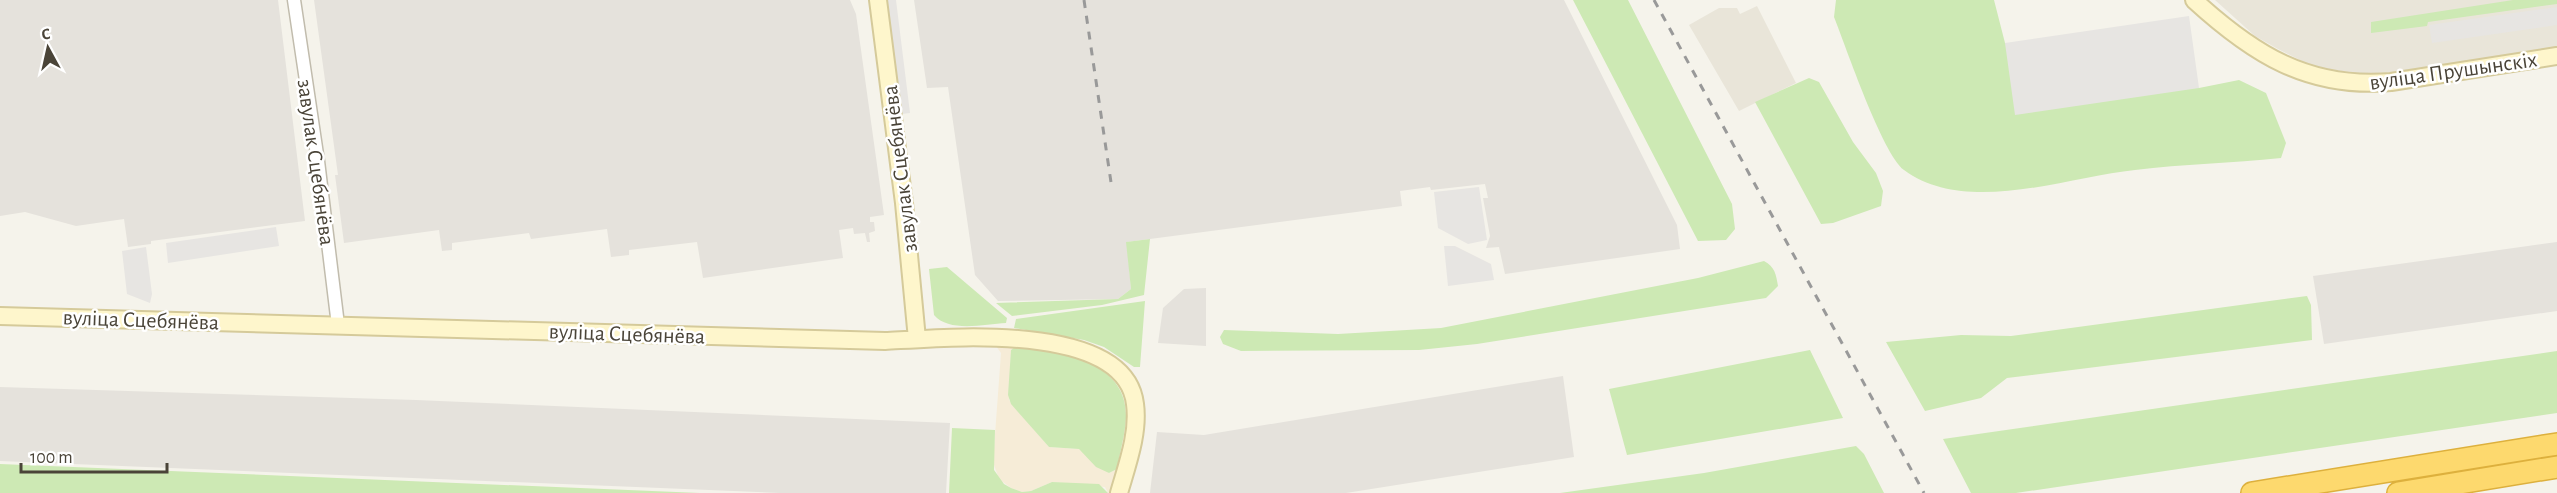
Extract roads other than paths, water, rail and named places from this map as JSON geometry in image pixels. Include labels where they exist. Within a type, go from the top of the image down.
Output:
[{"type":"highway","points":[[2252,493],[2557,444]]},
{"type":"highway","points":[[2398,493],[2557,467]]},
{"type":"street","name":"завулак Сцебянёва","points":[[294,0],[318,161],[338,325]]},
{"type":"street","name":"завулак Сцебянёва","points":[[878,0],[904,203],[916,339]]},
{"type":"street","name":"вуліца Прушынскіх","points":[[2194,0],[2223,26],[2265,56],[2306,74],[2327,80],[2371,84],[2391,82],[2557,56]]},
{"type":"street","name":"вуліца Сцебянёва","points":[[0,316],[885,341],[1003,338],[1034,340],[1087,353],[1114,367],[1131,387],[1136,404],[1131,449],[1119,493]]},
{"type":"railway","points":[[1084,0],[1112,189]]},
{"type":"railway","points":[[1654,0],[1924,493]]}]
